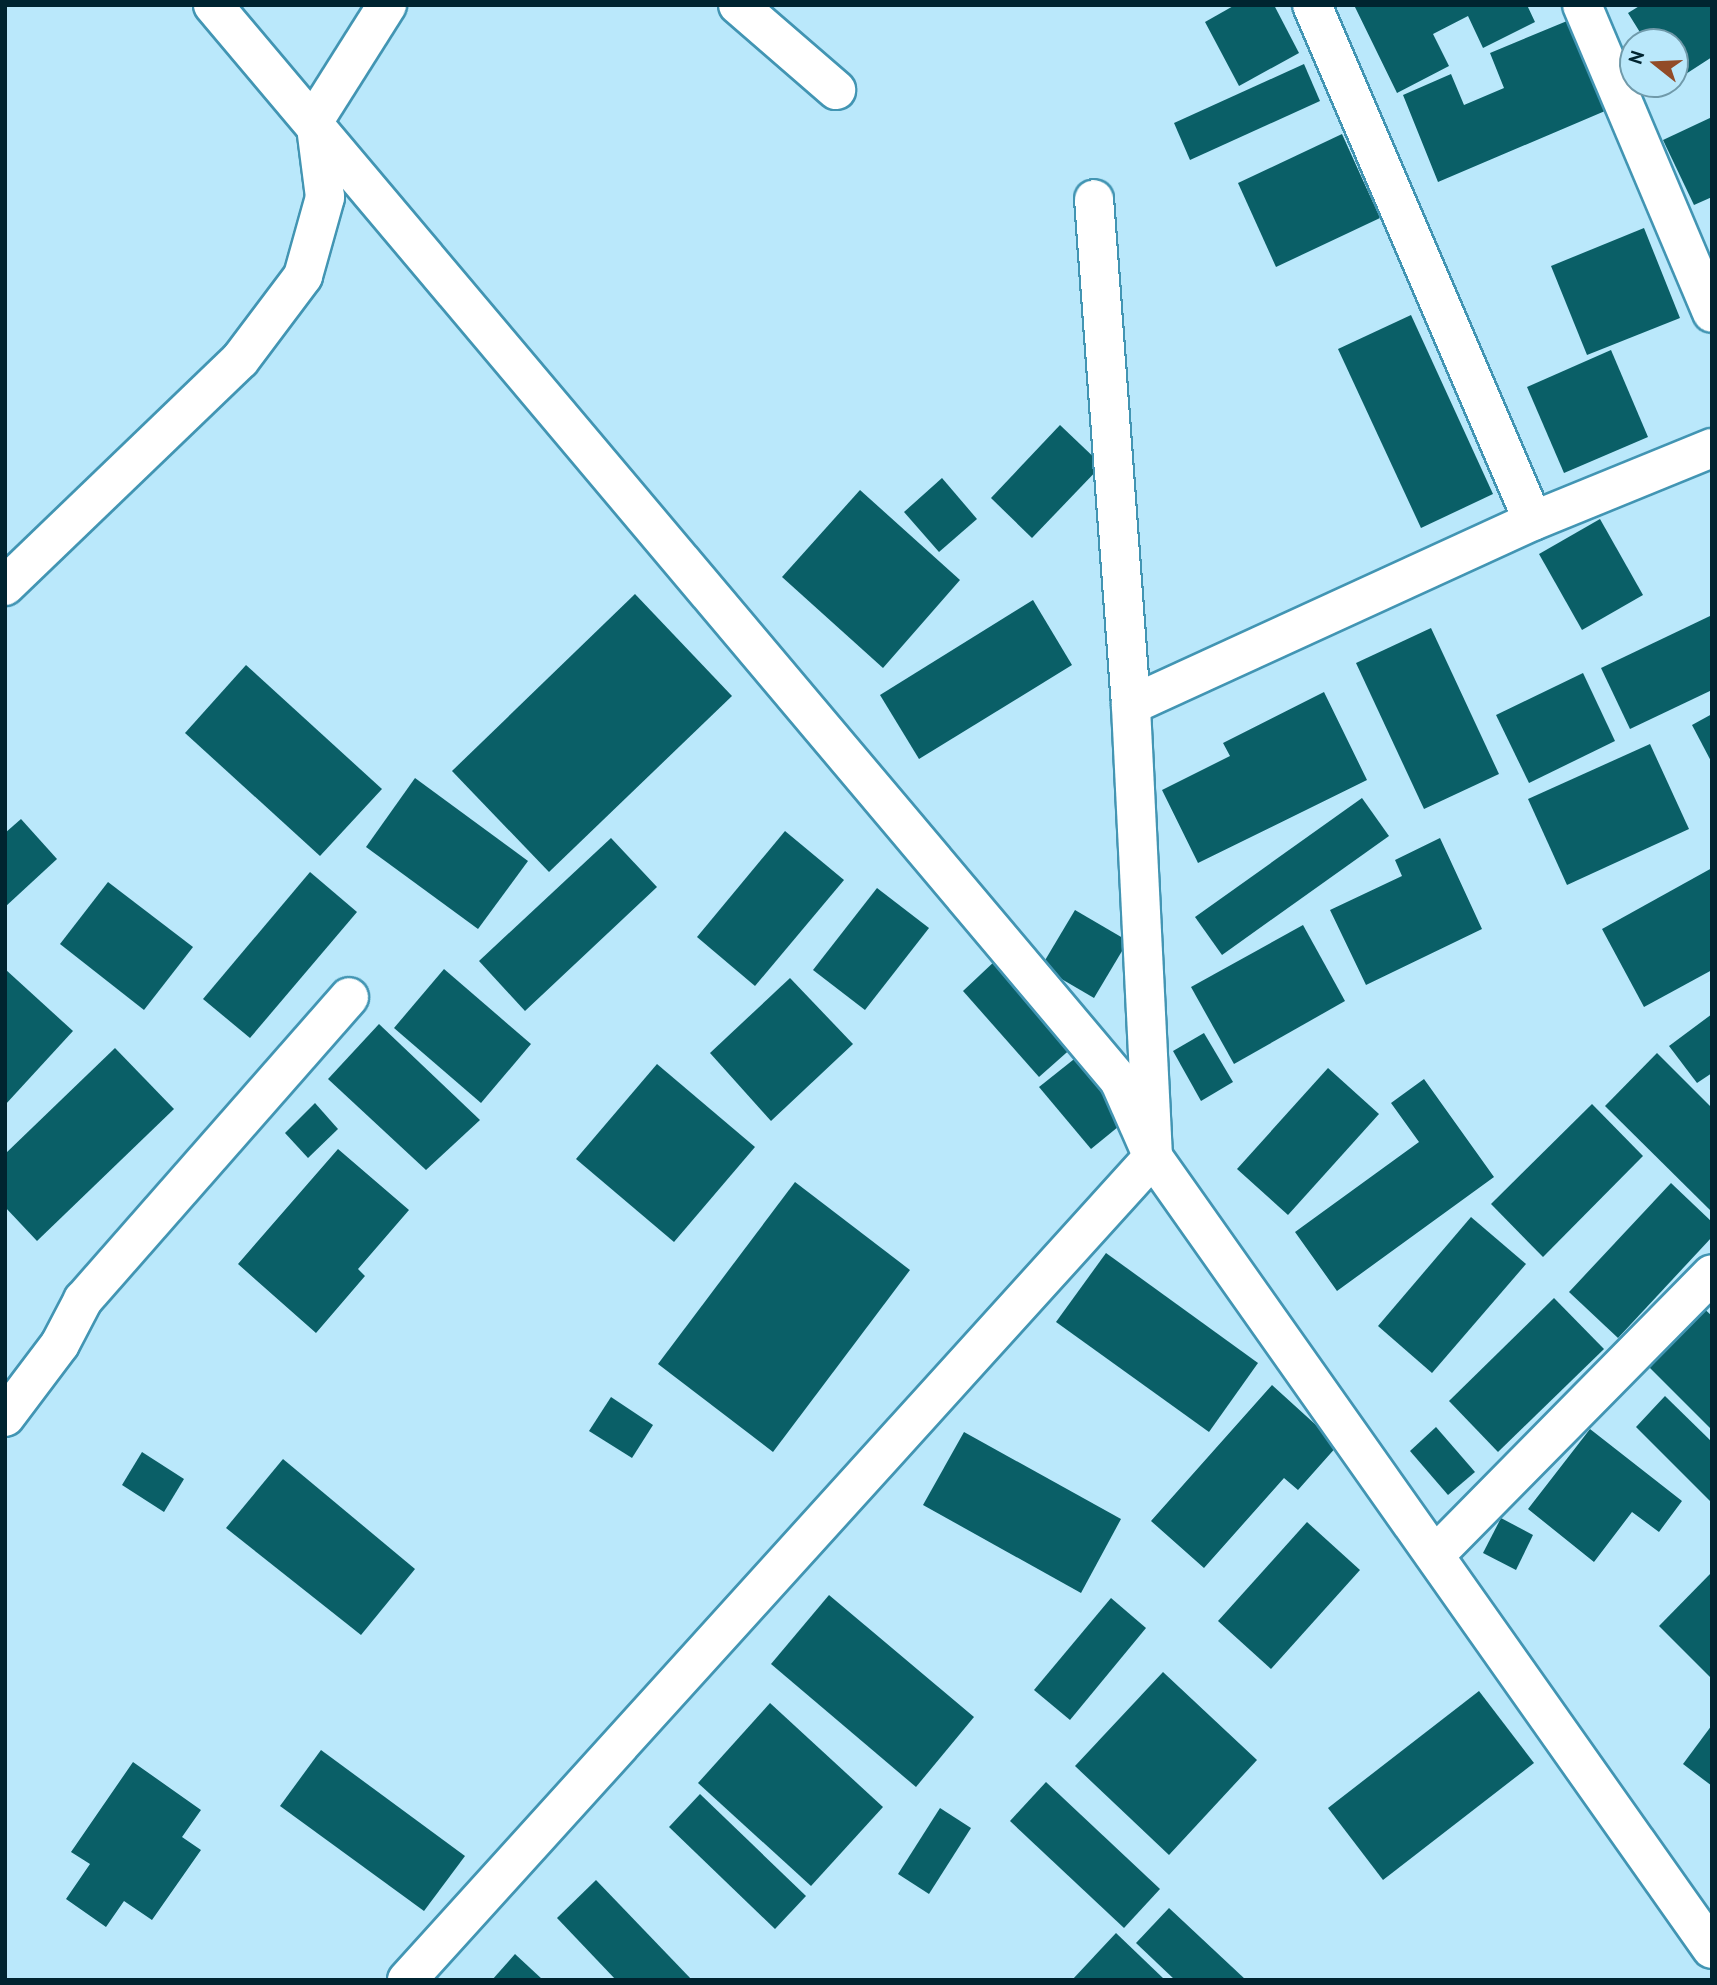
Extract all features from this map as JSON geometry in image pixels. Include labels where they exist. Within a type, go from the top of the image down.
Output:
[{"type":"street","points":[[213,5],[315,119],[1119,1080],[1153,1157],[1436,1553],[1712,1949]]},
{"type":"street","points":[[5,586],[240,360],[303,276],[325,197],[315,119],[387,5]]},
{"type":"street","points":[[738,5],[836,90]]},
{"type":"street","points":[[1312,5],[1533,521]]},
{"type":"street","points":[[1582,5],[1712,313]]},
{"type":"street","points":[[407,1980],[1153,1157],[1131,705],[1094,199]]},
{"type":"street","points":[[1131,705],[1533,521],[1712,448]]},
{"type":"street","points":[[5,1417],[60,1344],[83,1300],[349,997]]},
{"type":"street","points":[[1436,1553],[1712,1273]]},
{"type":"building","points":[[1235,5],[1274,5],[1299,53],[1239,86],[1205,22]]},
{"type":"building","points":[[1354,5],[1527,5],[1535,22],[1483,48],[1468,16],[1433,34],[1449,66],[1397,93]]},
{"type":"building","points":[[1641,5],[1712,5],[1712,57],[1689,72],[1689,28],[1637,28],[1628,13]]},
{"type":"building","points":[[1567,21],[1605,111],[1438,182],[1403,95],[1451,74],[1464,105],[1504,88],[1490,53]]},
{"type":"building","points":[[1304,64],[1320,101],[1190,160],[1174,123]]},
{"type":"building","points":[[1712,117],[1712,197],[1694,205],[1663,140]]},
{"type":"building","points":[[1342,134],[1380,218],[1276,267],[1238,183]]},
{"type":"building","points":[[1644,228],[1680,318],[1587,355],[1551,266]]},
{"type":"building","points":[[1411,315],[1493,494],[1421,528],[1338,349]]},
{"type":"building","points":[[1611,350],[1648,437],[1564,473],[1527,387]]},
{"type":"building","points":[[1060,425],[1102,465],[1032,538],[991,498]]},
{"type":"building","points":[[942,478],[977,519],[939,552],[904,512]]},
{"type":"building","points":[[860,490],[960,580],[883,668],[782,577]]},
{"type":"building","points":[[1600,519],[1643,595],[1582,630],[1539,554]]},
{"type":"building","points":[[635,594],[732,696],[549,872],[452,771]]},
{"type":"building","points":[[1033,600],[1072,665],[919,759],[880,695]]},
{"type":"building","points":[[1710,616],[1712,690],[1630,729],[1601,668]]},
{"type":"building","points":[[1431,628],[1499,774],[1424,809],[1356,663]]},
{"type":"building","points":[[246,665],[382,789],[320,856],[185,733]]},
{"type":"building","points":[[1583,673],[1615,741],[1529,783],[1496,715]]},
{"type":"building","points":[[1324,692],[1367,780],[1198,863],[1162,790],[1230,756],[1223,743]]},
{"type":"building","points":[[1712,714],[1712,763],[1692,725]]},
{"type":"building","points":[[1650,744],[1689,829],[1567,885],[1528,799]]},
{"type":"building","points":[[415,778],[528,861],[478,929],[366,847]]},
{"type":"building","points":[[1362,798],[1389,836],[1222,955],[1195,917]]},
{"type":"building","points":[[21,819],[57,859],[5,907],[5,833]]},
{"type":"building","points":[[785,831],[844,880],[755,986],[697,937]]},
{"type":"building","points":[[611,838],[657,887],[525,1011],[479,961]]},
{"type":"building","points":[[1440,838],[1482,929],[1366,985],[1330,910],[1402,876],[1395,860]]},
{"type":"building","points":[[1712,868],[1712,970],[1644,1007],[1602,929]]},
{"type":"building","points":[[310,872],[357,912],[250,1038],[203,999]]},
{"type":"building","points":[[108,882],[193,947],[144,1010],[60,944]]},
{"type":"building","points":[[877,888],[929,928],[865,1010],[813,970]]},
{"type":"building","points":[[1075,910],[1128,941],[1094,998],[1041,967]]},
{"type":"building","points":[[1303,925],[1345,1001],[1234,1064],[1191,987]]},
{"type":"building","points":[[997,959],[1074,1046],[1039,1077],[963,991]]},
{"type":"building","points":[[5,969],[73,1031],[5,1105]]},
{"type":"building","points":[[444,969],[531,1044],[481,1103],[394,1028]]},
{"type":"building","points":[[790,978],[853,1044],[771,1121],[710,1053]]},
{"type":"building","points":[[1712,1014],[1712,1073],[1697,1083],[1669,1046]]},
{"type":"building","points":[[379,1024],[480,1120],[426,1170],[328,1079]]},
{"type":"building","points":[[1204,1033],[1233,1082],[1201,1101],[1173,1051]]},
{"type":"building","points":[[115,1048],[174,1109],[37,1241],[5,1207],[5,1154]]},
{"type":"building","points":[[1657,1053],[1712,1108],[1712,1212],[1605,1106]]},
{"type":"building","points":[[1078,1056],[1129,1118],[1091,1149],[1039,1087]]},
{"type":"building","points":[[657,1064],[755,1147],[674,1242],[576,1159]]},
{"type":"building","points":[[1328,1068],[1379,1114],[1288,1215],[1237,1169]]},
{"type":"building","points":[[1424,1079],[1494,1177],[1337,1291],[1295,1232],[1419,1142],[1391,1103]]},
{"type":"building","points":[[315,1103],[338,1129],[308,1158],[285,1133]]},
{"type":"building","points":[[1592,1104],[1643,1156],[1543,1257],[1491,1204]]},
{"type":"building","points":[[338,1149],[409,1210],[358,1269],[365,1276],[316,1333],[238,1264]]},
{"type":"building","points":[[795,1182],[910,1270],[773,1452],[658,1364]]},
{"type":"building","points":[[1671,1183],[1712,1222],[1712,1237],[1618,1338],[1569,1292]]},
{"type":"building","points":[[1471,1217],[1526,1264],[1432,1373],[1378,1326]]},
{"type":"building","points":[[1106,1253],[1258,1363],[1209,1432],[1056,1322]]},
{"type":"building","points":[[1554,1298],[1604,1349],[1498,1452],[1449,1401]]},
{"type":"building","points":[[1699,1304],[1712,1316],[1712,1430],[1643,1361]]},
{"type":"building","points":[[1272,1385],[1338,1445],[1298,1490],[1284,1478],[1204,1568],[1151,1521]]},
{"type":"building","points":[[1665,1396],[1712,1442],[1710,1501],[1636,1427]]},
{"type":"building","points":[[611,1397],[653,1425],[632,1458],[589,1431]]},
{"type":"building","points":[[1436,1427],[1475,1472],[1448,1495],[1410,1451]]},
{"type":"building","points":[[1590,1429],[1682,1501],[1659,1532],[1632,1512],[1594,1562],[1528,1509]]},
{"type":"building","points":[[964,1432],[1121,1519],[1081,1593],[923,1505]]},
{"type":"building","points":[[142,1452],[184,1479],[164,1512],[122,1485]]},
{"type":"building","points":[[283,1459],[415,1569],[361,1635],[226,1528]]},
{"type":"building","points":[[1501,1518],[1533,1535],[1516,1570],[1483,1553]]},
{"type":"building","points":[[1307,1522],[1360,1570],[1271,1669],[1218,1621]]},
{"type":"building","points":[[1712,1572],[1712,1679],[1659,1626]]},
{"type":"building","points":[[829,1595],[974,1717],[916,1787],[771,1664]]},
{"type":"building","points":[[1111,1598],[1146,1628],[1070,1720],[1034,1690]]},
{"type":"building","points":[[1163,1672],[1257,1760],[1169,1855],[1075,1766]]},
{"type":"building","points":[[1479,1691],[1534,1763],[1383,1880],[1328,1808]]},
{"type":"building","points":[[770,1703],[883,1807],[811,1886],[698,1783]]},
{"type":"building","points":[[1712,1725],[1712,1786],[1683,1764]]},
{"type":"building","points":[[321,1750],[465,1856],[424,1911],[280,1806]]},
{"type":"building","points":[[133,1762],[201,1810],[182,1837],[201,1850],[152,1920],[124,1901],[106,1927],[66,1899],[90,1864],[71,1852]]},
{"type":"building","points":[[1046,1782],[1160,1889],[1124,1928],[1010,1821]]},
{"type":"building","points":[[700,1794],[806,1896],[775,1929],[669,1827]]},
{"type":"building","points":[[940,1808],[971,1828],[929,1894],[898,1874]]},
{"type":"building","points":[[596,1880],[692,1980],[616,1980],[557,1918]]},
{"type":"building","points":[[1169,1908],[1246,1980],[1175,1980],[1136,1943]]},
{"type":"building","points":[[1116,1933],[1165,1980],[1072,1980]]},
{"type":"building","points":[[515,1954],[543,1980],[492,1980]]}]
